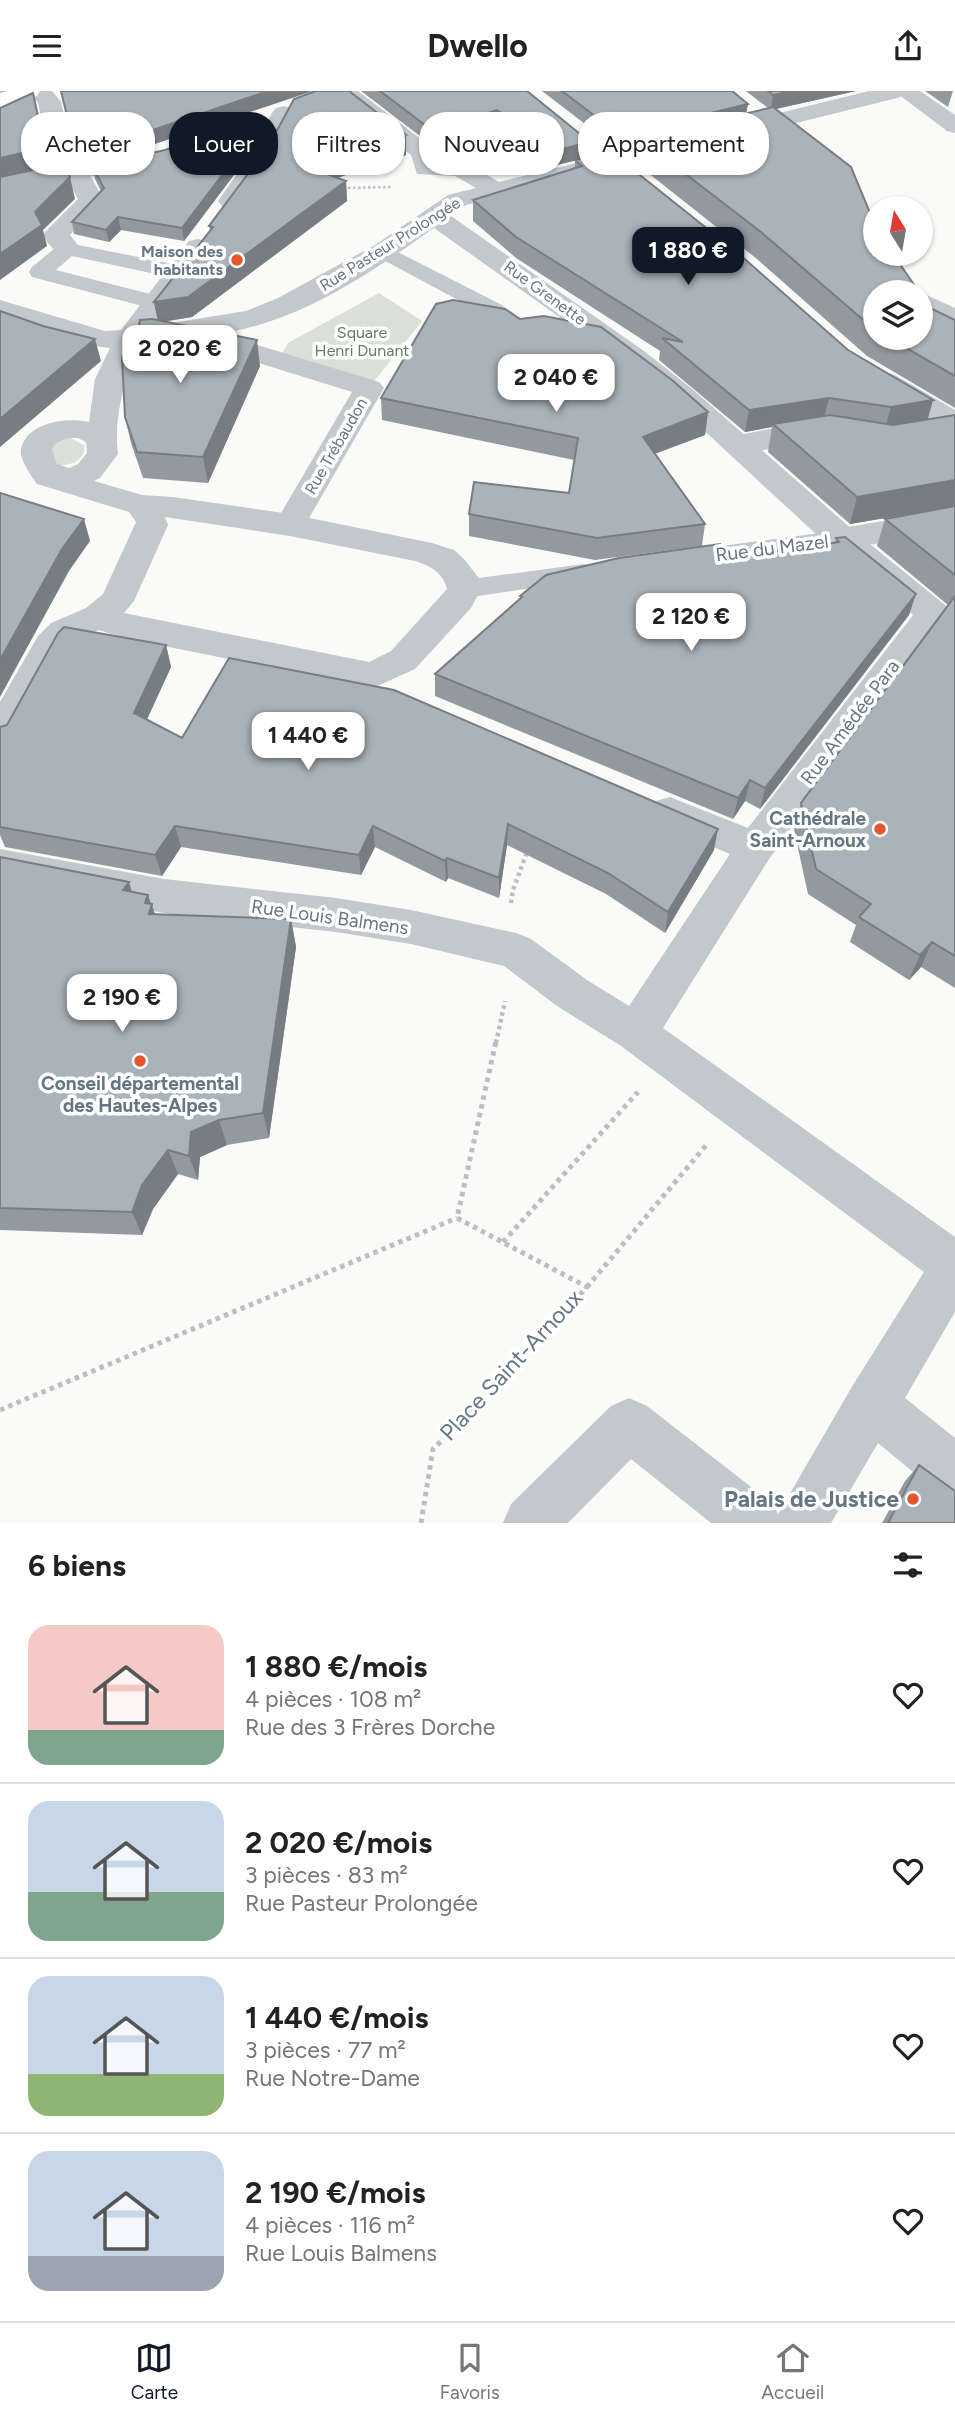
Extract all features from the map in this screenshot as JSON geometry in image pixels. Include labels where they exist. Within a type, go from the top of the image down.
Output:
[{"type":"street","points":[[40,91],[49,102],[51,112]]},
{"type":"street","points":[[278,114],[343,91]]},
{"type":"street","name":"Rue Grenette","points":[[343,91],[422,152],[424,194],[556,323],[672,387],[842,539],[944,613]]},
{"type":"street","name":"Rue Pasteur Prolongée","points":[[769,121],[897,91]]},
{"type":"street","points":[[905,91],[955,126]]},
{"type":"street","points":[[24,465],[71,476],[92,467],[100,450],[110,379],[128,339],[256,165],[304,106]]},
{"type":"street","points":[[748,106],[756,112]]},
{"type":"street","points":[[422,177],[449,167],[461,169],[475,174],[494,190]]},
{"type":"street","points":[[0,190],[63,175]]},
{"type":"street","points":[[68,249],[55,235],[91,200],[78,175]]},
{"type":"street","name":"Rue Pasteur Prolongée","points":[[0,308],[94,337],[128,339],[186,331],[253,317],[288,304],[384,251],[457,200],[531,180],[578,175]]},
{"type":"street","name":"Rue Trébaudon","points":[[186,331],[369,388],[290,525]]},
{"type":"street","points":[[866,370],[955,423]]},
{"type":"street","points":[[24,465],[33,441],[49,432],[110,379]]},
{"type":"street","points":[[0,735],[50,645],[63,632],[98,617],[117,601],[150,532],[152,521],[128,501],[100,450],[95,434],[79,429],[49,432]]},
{"type":"street","points":[[916,435],[955,429]]},
{"type":"street","points":[[738,445],[824,431],[848,435]]},
{"type":"street","points":[[24,465],[128,501],[290,525],[420,551],[442,558],[461,577],[464,589],[459,600],[403,660],[394,684],[361,674],[124,626],[98,617]]},
{"type":"street","name":"Rue du Mazel","points":[[842,539],[955,519]]},
{"type":"street","name":"Rue Amédée Para","points":[[755,848],[944,613]]},
{"type":"street","points":[[643,800],[755,848],[653,1046]]},
{"type":"street","name":"Rue Louis Balmens","points":[[0,865],[164,896],[336,915],[411,927],[516,951],[572,993],[653,1046],[955,1266]]},
{"type":"street","points":[[801,1523],[955,1266]]},
{"type":"street","points":[[871,1403],[955,1472]]},
{"type":"street","points":[[530,1523],[628,1424],[754,1523]]},
{"type":"lane","points":[[769,122],[791,136]]},
{"type":"lane","points":[[154,302],[40,272],[68,249],[178,272]]},
{"type":"lane","points":[[384,251],[494,310],[527,334],[556,323]]},
{"type":"lane","points":[[933,304],[955,317]]},
{"type":"lane","name":"Rue du Mazel","points":[[656,564],[842,539]]},
{"type":"lane","points":[[464,589],[603,570]]},
{"type":"path","points":[[334,187],[358,189],[422,177]]},
{"type":"path","points":[[0,1410],[457,1218],[516,951],[510,896],[526,863],[527,843]]},
{"type":"path","points":[[503,1243],[593,1140],[653,1046]]},
{"type":"path","points":[[587,1287],[738,1107]]},
{"type":"path","name":"Place Saint-Arnoux","points":[[421,1523],[433,1449],[464,1420],[587,1287],[457,1218]]},
{"type":"green space","name":"Square Henri Dunant","points":[[379,293],[422,321],[372,384],[282,354],[288,343]]},
{"type":"green space","points":[[69,437],[85,446],[83,455],[74,463],[58,466],[47,442]]},
{"type":"building","points":[[61,91],[268,91],[206,112],[169,112],[169,125],[155,129],[155,112],[66,112]]},
{"type":"building","points":[[316,91],[349,91],[376,112],[292,112],[292,175],[330,175],[346,181],[188,297],[154,302],[213,227],[209,226],[247,175],[278,175],[278,129],[294,99]]},
{"type":"building","points":[[380,91],[527,91],[553,112],[419,112],[419,120]]},
{"type":"building","points":[[562,91],[732,91],[748,104],[715,112],[590,112]]},
{"type":"building","points":[[768,91],[793,91],[773,95]]},
{"type":"building","points":[[33,93],[37,112],[21,112],[21,153],[0,158],[0,108]]},
{"type":"building","points":[[773,107],[851,167],[863,196],[863,266],[901,266],[911,280],[863,280],[863,320],[761,232],[687,175],[769,175],[769,112],[752,112]]},
{"type":"building","points":[[564,121],[578,132],[578,145],[564,148]]},
{"type":"building","points":[[169,149],[169,175],[222,175],[182,228],[118,217],[106,230],[72,222],[104,188],[97,175],[155,175],[155,152]]},
{"type":"building","points":[[578,167],[578,175],[640,175],[739,254],[848,350],[933,400],[891,407],[829,398],[749,410],[662,338],[683,342],[516,237],[473,200],[553,175],[564,175],[564,172]]},
{"type":"building","points":[[21,173],[21,175],[70,177],[35,212],[42,225],[0,254],[0,177]]},
{"type":"building","points":[[453,300],[505,309],[520,319],[544,316],[601,327],[672,380],[708,412],[643,437],[705,524],[597,538],[469,514],[474,482],[569,493],[578,438],[381,398],[436,304]]},
{"type":"building","points":[[933,309],[955,320],[955,376],[910,350],[933,350]]},
{"type":"building","points":[[0,311],[43,326],[95,339],[0,419]]},
{"type":"building","points":[[152,319],[257,340],[203,457],[137,452],[125,417],[122,357],[127,344],[135,347],[140,320]]},
{"type":"building","points":[[830,415],[893,425],[955,415],[955,480],[857,497],[773,424]]},
{"type":"building","points":[[0,493],[84,519],[62,549],[0,660]]},
{"type":"building","points":[[955,506],[955,575],[885,519]]},
{"type":"building","points":[[845,537],[916,594],[765,788],[750,780],[738,798],[435,674],[546,575],[619,558],[720,544],[730,558],[839,542],[836,538]]},
{"type":"building","name":"Cathédrale Saint-Arnoux","points":[[955,596],[955,956],[932,942],[920,955],[859,917],[871,904],[816,869],[801,803]]},
{"type":"building","points":[[64,627],[166,645],[134,713],[182,738],[229,658],[394,690],[718,829],[668,912],[608,873],[508,824],[499,878],[447,858],[445,861],[373,826],[359,855],[175,826],[155,855],[0,827],[0,727],[7,725],[58,633]]},
{"type":"building","name":"Conseil départemental des Hautes-Alpes","points":[[0,857],[129,882],[123,890],[148,895],[145,903],[152,904],[149,914],[291,919],[263,1113],[219,1120],[191,1132],[189,1156],[168,1150],[142,1185],[132,1212],[0,1208]]},
{"type":"building","points":[[919,1465],[955,1491],[955,1523],[888,1523]]},
{"type":"place","name":"Maison des habitants","points":[[237,260]]},
{"type":"place","name":"Cathédrale Saint-Arnoux","points":[[880,829]]},
{"type":"place","name":"Conseil départemental des Hautes-Alpes","points":[[140,1061]]},
{"type":"place","name":"Palais de Justice","points":[[913,1499]]}]
